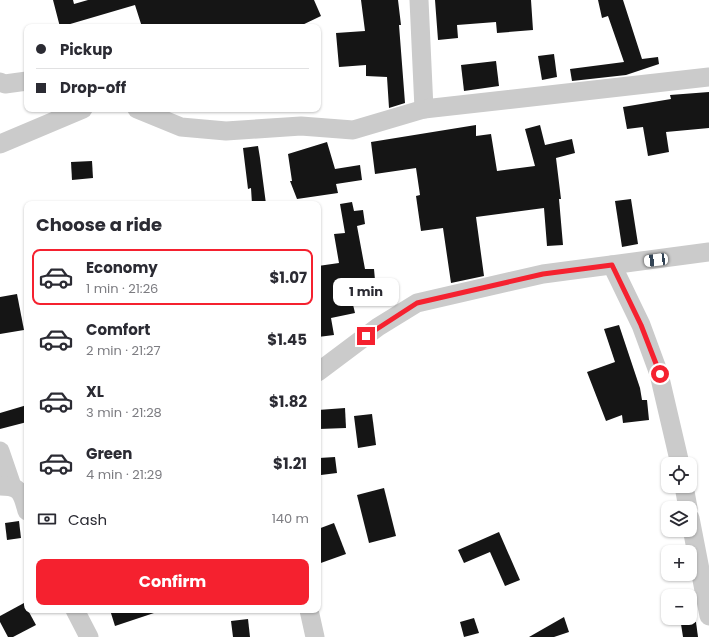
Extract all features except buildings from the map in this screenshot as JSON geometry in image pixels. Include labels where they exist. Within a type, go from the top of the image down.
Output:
[{"type":"street","points":[[419,0],[424,109]]},
{"type":"street","points":[[144,112],[181,127],[226,131],[301,126],[353,130],[424,109],[709,77]]},
{"type":"street","points":[[0,82],[4,84],[24,81]]},
{"type":"street","points":[[0,144],[76,112]]},
{"type":"street","points":[[321,370],[378,327],[417,303],[543,274],[709,252]]},
{"type":"street","points":[[612,265],[641,325],[660,374],[678,457]]},
{"type":"street","points":[[0,451],[15,488],[24,505]]},
{"type":"street","points":[[694,537],[709,616]]},
{"type":"street","points":[[77,613],[89,637]]},
{"type":"street","points":[[310,613],[316,637]]},
{"type":"route","points":[[366,336],[417,303],[543,274],[612,265],[641,325],[660,374]]}]
